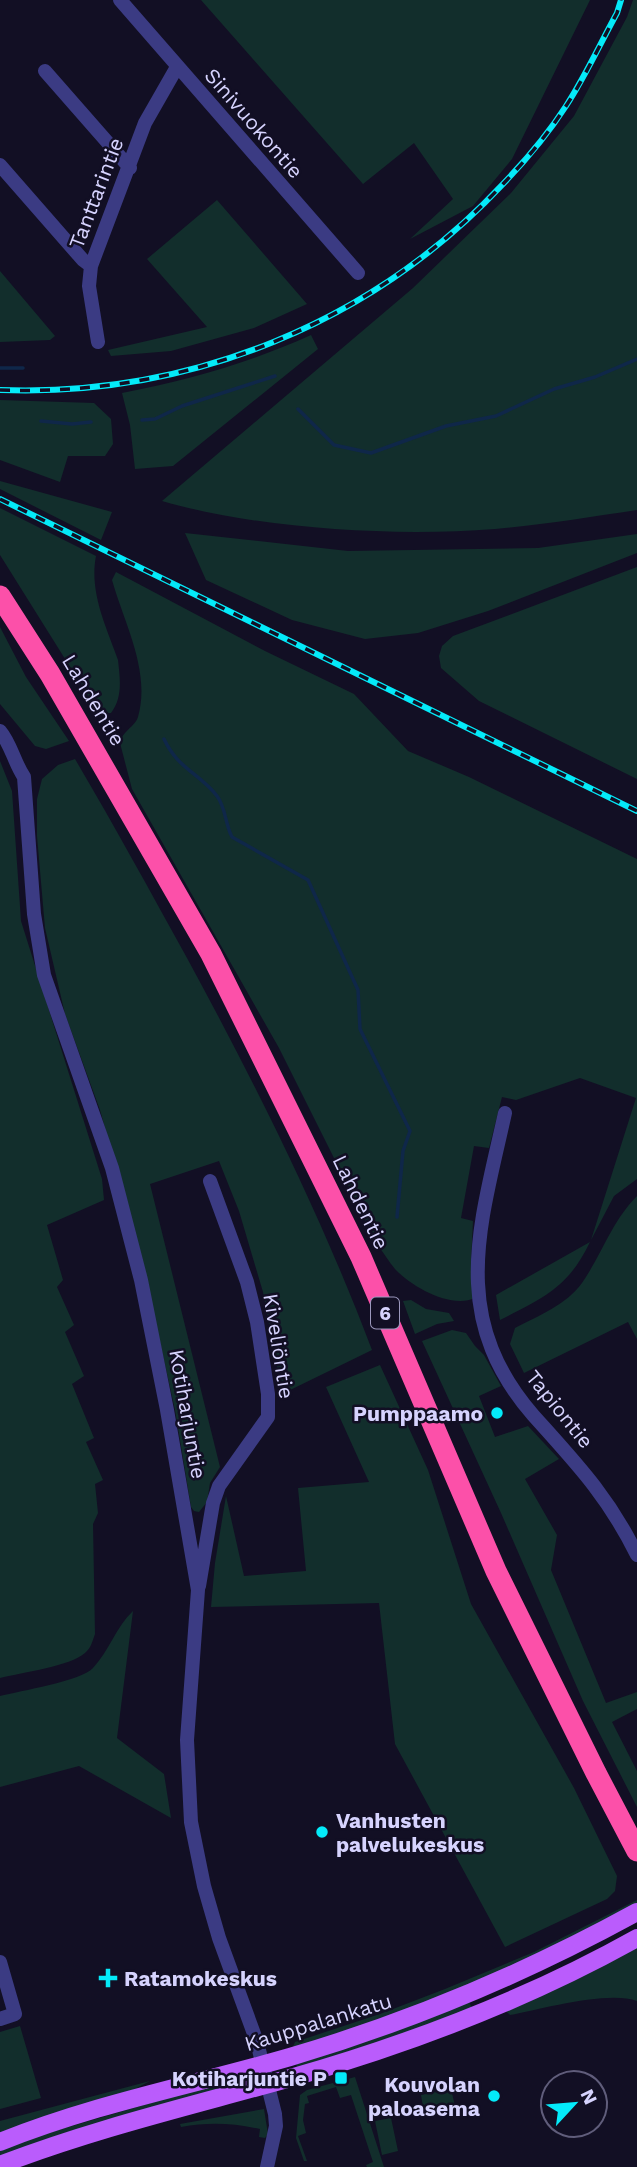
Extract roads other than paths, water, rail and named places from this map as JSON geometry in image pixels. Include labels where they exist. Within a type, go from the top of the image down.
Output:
[{"type":"highway","name":"Lahdentie","points":[[0,596],[116,786],[211,954],[355,1245],[496,1571],[636,1850]]},
{"type":"main road","name":"Kauppalankatu","points":[[0,2142],[66,2118],[263,2064],[396,2022],[480,1990],[568,1950],[637,1912]]},
{"type":"main road","name":"Kauppalankatu","points":[[0,2165],[110,2127],[337,2064],[480,2012],[587,1964],[637,1938]]},
{"type":"street","name":"Sinivuokontie","points":[[120,0],[358,273]]},
{"type":"street","name":"Tanttarintie","points":[[98,342],[89,286],[91,266],[145,123],[177,67]]},
{"type":"street","points":[[45,71],[130,167]]},
{"type":"street","points":[[0,165],[91,266]]},
{"type":"street","name":"Kotiharjuntie","points":[[0,731],[24,777],[38,946],[44,975],[112,1168],[141,1280],[167,1410],[198,1590],[187,1740],[191,1822],[201,1876],[219,1938],[263,2064],[276,2119],[267,2167]]},
{"type":"street","name":"Tapiontie","points":[[505,1113],[480,1226],[476,1275],[488,1340],[519,1397],[594,1483],[621,1522],[637,1555]]},
{"type":"street","name":"Kiveliöntie","points":[[198,1590],[213,1503],[219,1486],[268,1417],[268,1394],[257,1322],[247,1283],[210,1181]]},
{"type":"street","points":[[0,1962],[15,2014],[0,2019]]},
{"type":"waterway","points":[[298,409],[334,445],[371,453],[446,426],[496,416],[554,389],[595,377],[637,359]]},
{"type":"waterway","points":[[0,368],[23,368]]},
{"type":"waterway","points":[[142,420],[155,419],[182,406],[275,376]]},
{"type":"waterway","points":[[41,421],[72,424],[91,422]]},
{"type":"waterway","points":[[164,739],[182,764],[217,796],[232,837],[308,880],[358,990],[360,1029],[410,1131],[403,1151],[397,1217]]},
{"type":"railway","points":[[0,390],[71,389],[140,380],[208,365],[274,342],[337,312],[396,276],[452,233],[503,184],[536,146],[580,84],[617,13],[621,0]]},
{"type":"railway","points":[[0,499],[637,811]]},
{"type":"place","name":"Pumppaamo","points":[[497,1413]]},
{"type":"place","name":"Vanhusten palvelukeskus","points":[[322,1832]]},
{"type":"place","name":"Ratamokeskus","points":[[108,1978]]},
{"type":"place","name":"Kotiharjuntie P","points":[[341,2078]]},
{"type":"place","name":"Kouvolan paloasema","points":[[494,2096]]}]
